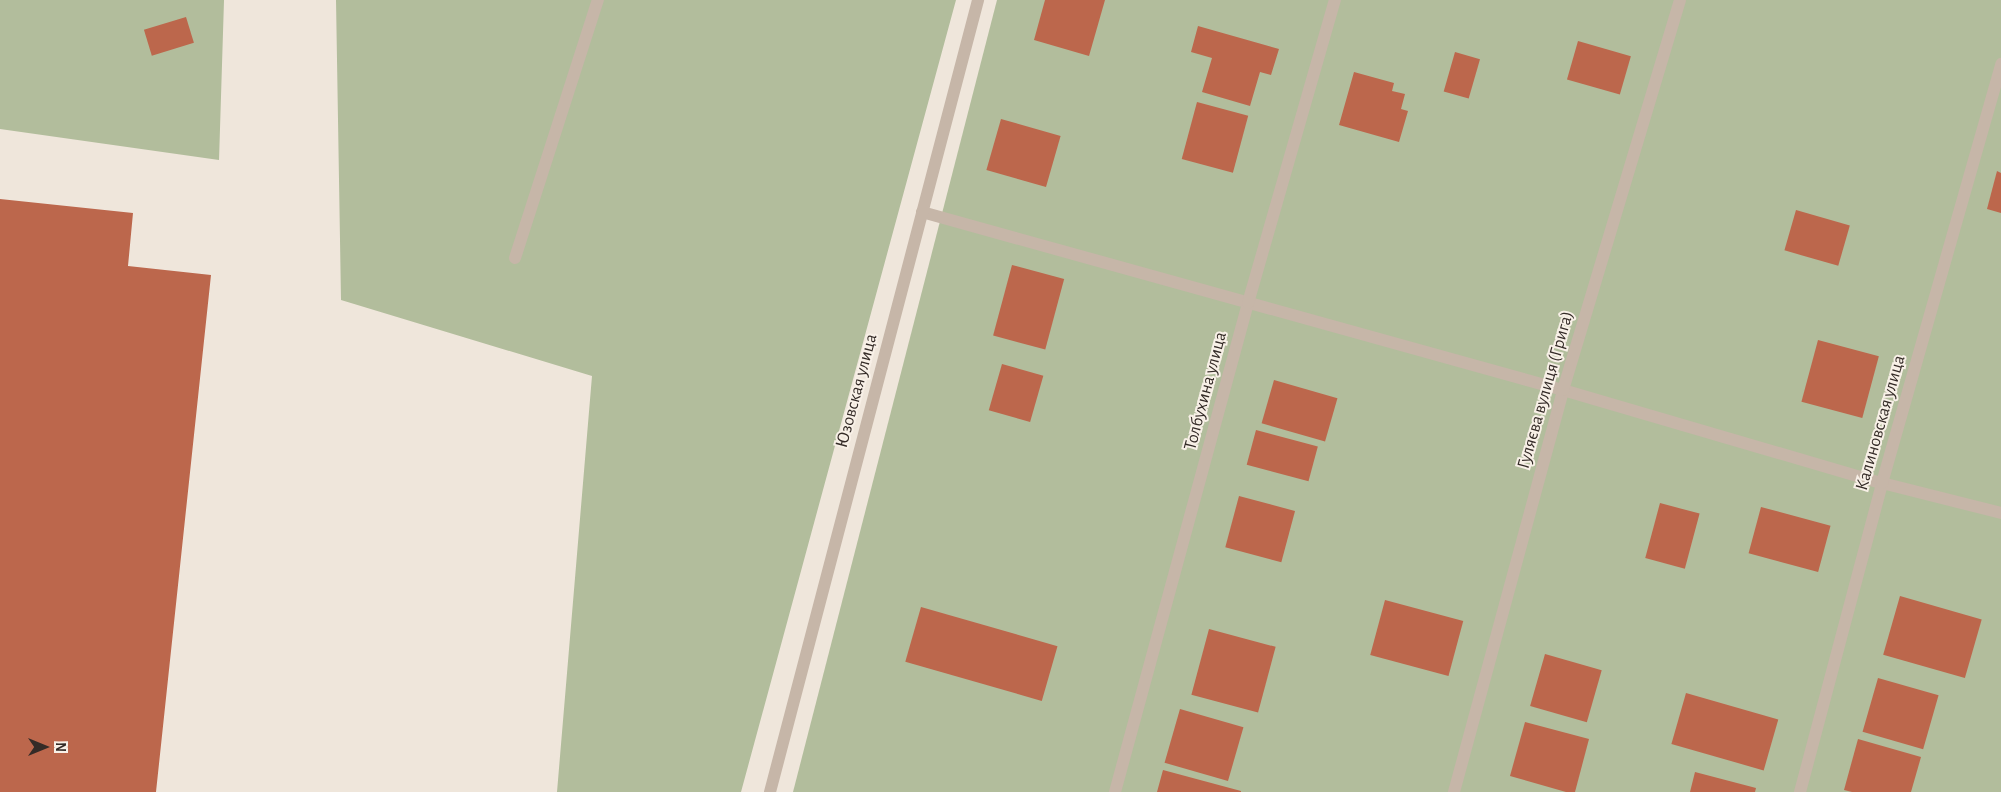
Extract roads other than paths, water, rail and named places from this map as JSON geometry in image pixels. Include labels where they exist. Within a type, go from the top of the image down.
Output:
[{"type":"lane","points":[[515,258],[598,0]]},
{"type":"lane","name":"Юзовская улица","points":[[770,792],[978,0]]},
{"type":"lane","name":"Толбухина улица","points":[[1115,792],[1248,303],[1335,0]]},
{"type":"lane","name":"Гуляєва вулиця (Грига)","points":[[1454,792],[1564,390],[1680,0]]},
{"type":"lane","name":"Калиновская улица","points":[[1800,792],[1882,483],[2001,64]]},
{"type":"lane","points":[[922,212],[1564,390],[1882,483],[2001,513]]}]
